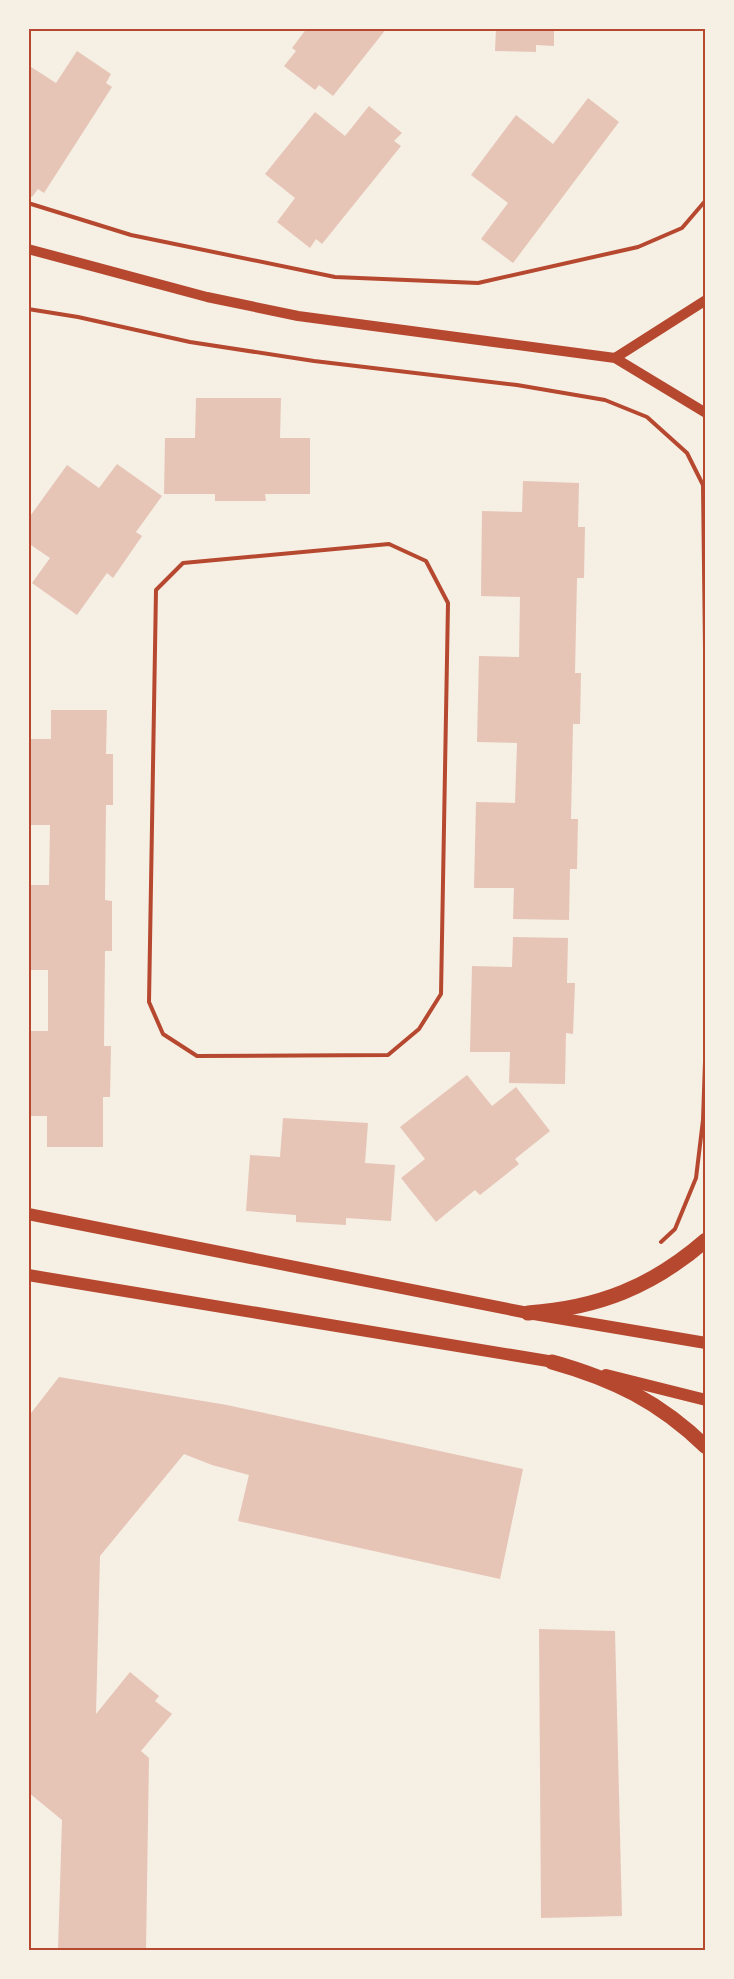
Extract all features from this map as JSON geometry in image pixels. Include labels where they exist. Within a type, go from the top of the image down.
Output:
[{"type":"main road","points":[[28,1214],[528,1313],[705,1343]]},
{"type":"main road","points":[[528,1313],[562,1311],[596,1303],[629,1291],[689,1256],[705,1240]]},
{"type":"main road","points":[[28,1275],[552,1362],[705,1400]]},
{"type":"main road","points":[[552,1362],[590,1372],[625,1388],[659,1407],[690,1431],[705,1447]]},
{"type":"street","points":[[28,249],[207,297],[298,316],[615,358],[705,413]]},
{"type":"street","points":[[615,358],[705,300]]},
{"type":"path","points":[[28,203],[131,235],[335,277],[478,283],[638,247],[682,228],[705,200]]},
{"type":"path","points":[[28,309],[213,345],[314,361],[517,385],[605,400],[647,417],[687,453],[703,485],[705,730]]},
{"type":"path","points":[[389,544],[426,561],[448,603],[441,994],[419,1029],[388,1055],[197,1056],[163,1034],[149,1002],[156,590],[183,563],[389,544]]},
{"type":"path","points":[[658,1245],[675,1229],[696,1178],[703,1120],[705,1032]]},
{"type":"building","points":[[307,28],[387,28],[333,96],[319,85],[315,90],[284,66],[296,51],[292,48]]},
{"type":"building","points":[[496,28],[554,28],[554,46],[536,45],[536,52],[495,51]]},
{"type":"building","points":[[77,51],[111,74],[106,83],[112,87],[44,193],[38,189],[32,197],[28,195],[28,65],[56,83]]},
{"type":"building","points":[[588,98],[619,122],[513,263],[481,239],[508,203],[471,175],[516,115],[553,144]]},
{"type":"building","points":[[369,106],[402,133],[394,141],[401,146],[322,244],[316,239],[310,248],[277,222],[295,198],[265,174],[315,112],[345,136]]},
{"type":"building","points":[[196,398],[281,398],[280,438],[310,438],[310,494],[265,494],[266,501],[215,501],[215,494],[164,494],[165,438],[195,438]]},
{"type":"building","points":[[117,464],[162,496],[136,532],[142,536],[113,578],[107,573],[77,615],[32,583],[50,558],[28,543],[28,519],[67,465],[99,488]]},
{"type":"building","points":[[523,481],[579,483],[578,527],[585,527],[584,578],[577,578],[575,673],[581,673],[580,724],[573,724],[571,819],[578,819],[577,869],[570,869],[569,920],[513,919],[514,888],[474,888],[476,802],[515,803],[517,743],[477,742],[479,656],[519,657],[520,597],[481,596],[482,511],[522,512]]},
{"type":"building","points":[[51,710],[107,710],[106,754],[113,754],[113,805],[106,805],[105,900],[112,901],[112,951],[105,951],[104,1046],[111,1046],[110,1097],[103,1097],[103,1147],[47,1147],[47,1116],[28,1116],[28,1031],[48,1031],[48,970],[28,970],[28,885],[49,885],[50,825],[28,825],[28,739],[51,739]]},
{"type":"building","points":[[513,937],[568,938],[567,983],[575,983],[573,1034],[566,1033],[565,1084],[509,1083],[510,1052],[470,1052],[472,966],[512,967]]},
{"type":"building","points":[[467,1075],[492,1106],[516,1087],[550,1131],[515,1159],[519,1164],[480,1195],[475,1190],[436,1222],[401,1178],[425,1159],[400,1127]]},
{"type":"building","points":[[283,1118],[368,1123],[365,1163],[395,1165],[391,1221],[346,1218],[346,1225],[296,1222],[296,1215],[246,1211],[250,1155],[280,1157]]},
{"type":"building","points":[[59,1377],[227,1405],[523,1469],[500,1579],[238,1521],[249,1475],[212,1465],[184,1454],[100,1556],[96,1714],[130,1672],[159,1696],[155,1701],[172,1714],[141,1751],[149,1758],[146,1950],[58,1950],[62,1820],[28,1792],[28,1417]]},
{"type":"building","points":[[539,1629],[615,1631],[622,1916],[541,1918]]}]
